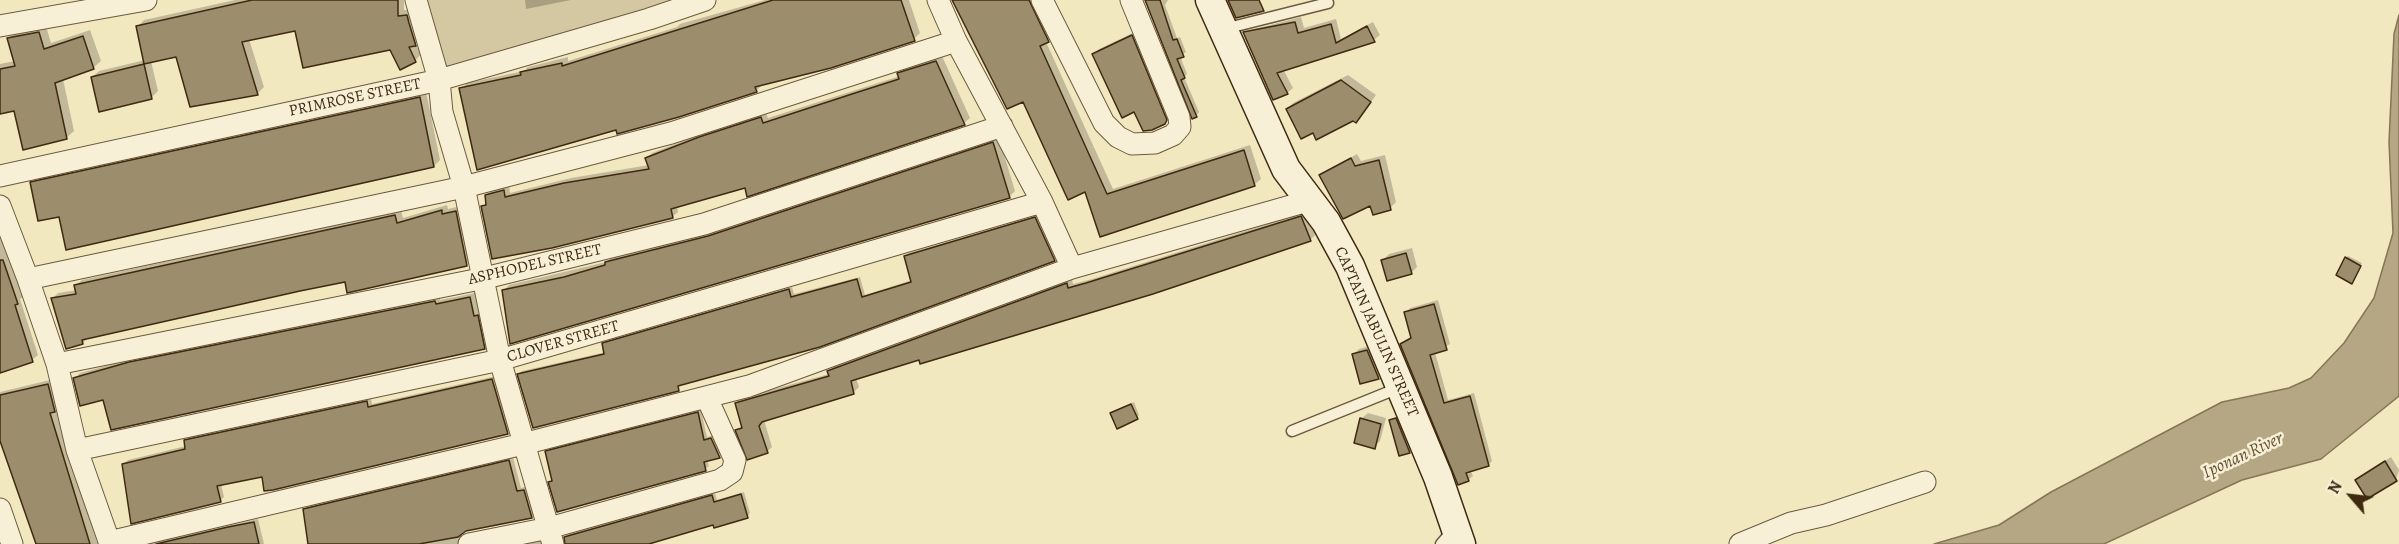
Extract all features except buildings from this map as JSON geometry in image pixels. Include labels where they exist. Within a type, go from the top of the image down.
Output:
[{"type":"street","points":[[0,26],[146,0]]},
{"type":"street","points":[[416,0],[440,80],[442,112],[464,187],[485,278],[500,360],[551,536]]},
{"type":"street","name":"PRIMROSE STREET","points":[[0,176],[440,80],[649,19],[685,3],[705,0]]},
{"type":"street","points":[[938,0],[956,40],[1042,202],[1072,268]]},
{"type":"street","points":[[1042,0],[1104,123],[1118,137],[1132,144],[1155,143],[1173,135],[1180,127],[1179,117],[1131,0]]},
{"type":"street","name":"CAPTAIN JABULIN STREET","points":[[1210,0],[1286,169],[1326,222],[1350,266],[1438,477],[1452,539]]},
{"type":"street","points":[[28,279],[464,187],[671,133],[956,40]]},
{"type":"street","name":"ASPHODEL STREET","points":[[57,364],[485,278],[704,224],[1002,126]]},
{"type":"street","points":[[0,206],[57,364],[77,450],[110,543],[707,398],[749,386],[1072,268],[1308,201]]},
{"type":"street","name":"CLOVER STREET","points":[[77,450],[500,360],[1042,202]]},
{"type":"street","points":[[469,544],[551,536],[720,480],[732,472],[735,460],[707,398]]},
{"type":"street","points":[[1740,544],[1791,523],[1826,515],[1925,482]]},
{"type":"street","points":[[0,509],[12,544]]},
{"type":"lane","points":[[1223,29],[1328,3]]},
{"type":"lane","points":[[1292,431],[1401,387]]},
{"type":"shaded area","points":[[420,0],[675,0],[674,3],[442,72]]},
{"type":"water","name":"Iponan River","points":[[2399,15],[2399,396],[2321,459],[2242,480],[2104,544],[1934,544],[1999,525],[2051,492],[2222,402],[2289,388],[2311,378],[2344,343],[2374,298],[2393,233],[2389,142],[2394,34]]}]
